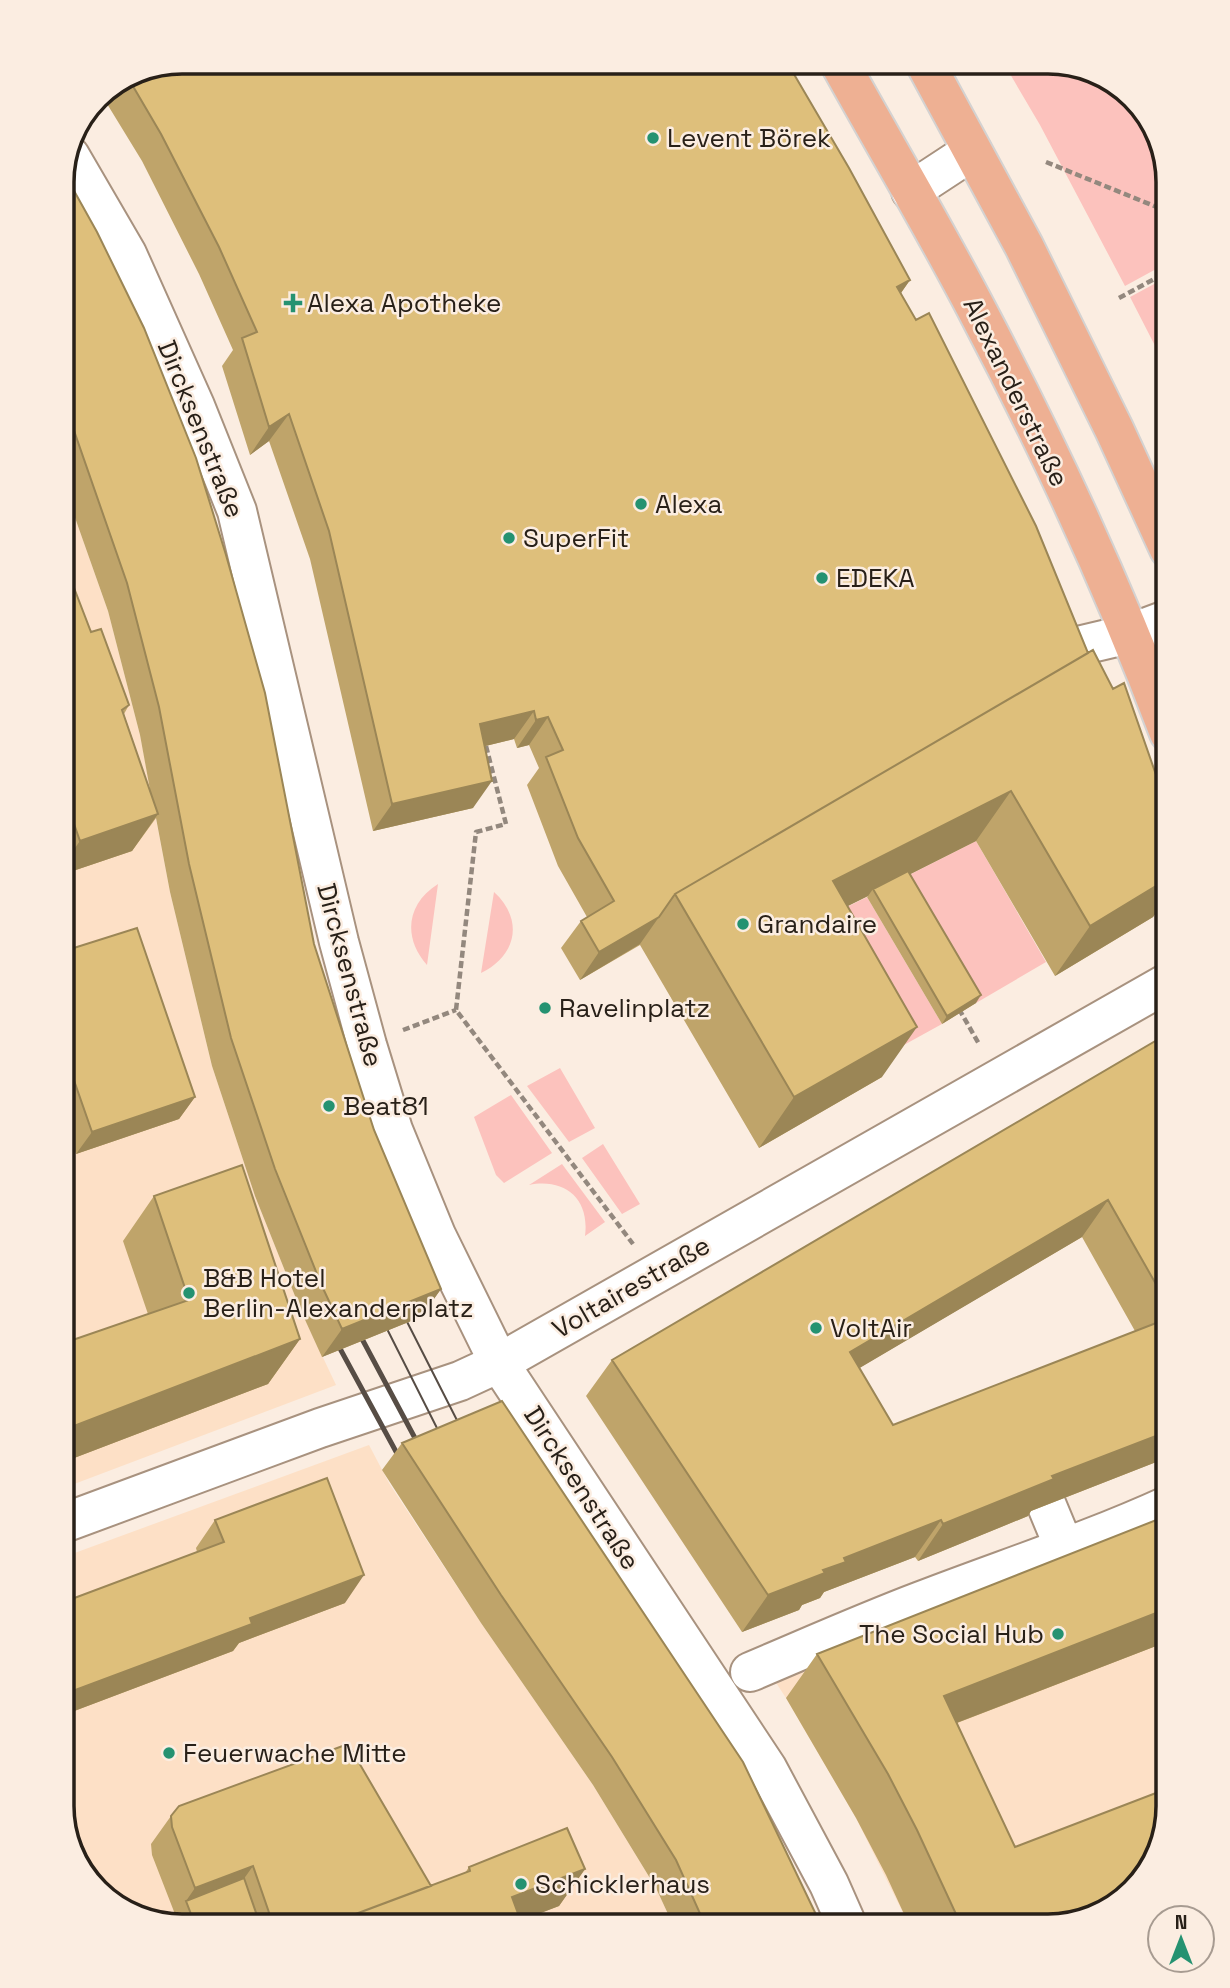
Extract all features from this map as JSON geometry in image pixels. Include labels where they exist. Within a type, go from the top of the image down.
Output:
[{"type":"main road","name":"Alexanderstraße","points":[[846,74],[978,312],[1028,412],[1156,699]]},
{"type":"main road","points":[[931,74],[1024,246],[1115,429],[1156,520]]},
{"type":"street","points":[[911,191],[972,151]]},
{"type":"street","name":"Dircksenstraße","points":[[75,165],[127,254],[195,406],[237,511],[335,929],[393,1130],[436,1235],[499,1363],[766,1768],[829,1884],[842,1914]]},
{"type":"street","points":[[1056,651],[1129,634],[1156,624]]},
{"type":"street","points":[[1114,696],[1148,678]]},
{"type":"street","name":"Voltairestraße","points":[[74,1519],[320,1427],[460,1381],[499,1363],[1156,989]]},
{"type":"street","points":[[1047,1506],[1064,1547]]},
{"type":"street","points":[[750,1672],[881,1616],[1107,1533],[1156,1511]]},
{"type":"street","points":[[881,1616],[897,1655]]},
{"type":"path","points":[[1046,162],[1156,207]]},
{"type":"path","points":[[1119,298],[1156,278]]},
{"type":"path","points":[[486,746],[506,824],[476,832],[456,1010],[654,1273]]},
{"type":"path","points":[[957,1006],[999,1078]]},
{"type":"path","points":[[367,1045],[456,1010]]},
{"type":"shaded area","points":[[1010,74],[1055,74],[1083,79],[1108,92],[1130,110],[1145,134],[1154,161],[1156,269],[1125,286]]},
{"type":"shaded area","points":[[1156,283],[1156,348],[1130,297]]},
{"type":"shaded area","points":[[74,515],[108,611],[140,735],[170,892],[212,1066],[255,1196],[301,1311],[336,1385],[74,1484]]},
{"type":"shaded area","points":[[976,841],[1046,962],[976,1003],[903,878]]},
{"type":"shaded area","points":[[438,884],[427,965],[414,944],[412,922],[419,901]]},
{"type":"shaded area","points":[[494,892],[510,914],[512,936],[502,957],[481,973]]},
{"type":"shaded area","points":[[867,897],[942,1024],[873,1062],[798,931]]},
{"type":"shaded area","points":[[560,1068],[595,1128],[569,1142],[527,1086]]},
{"type":"shaded area","points":[[511,1095],[552,1153],[504,1183],[496,1175],[474,1117]]},
{"type":"shaded area","points":[[603,1144],[640,1204],[622,1214],[582,1158]]},
{"type":"shaded area","points":[[562,1164],[605,1222],[585,1236],[583,1211],[572,1194],[553,1185],[529,1185]]},
{"type":"shaded area","points":[[369,1445],[389,1483],[481,1623],[593,1785],[656,1888],[668,1914],[175,1914],[147,1909],[122,1896],[100,1878],[92,1866],[79,1841],[76,1827],[74,1553]]},
{"type":"shaded area","points":[[1156,1512],[1156,1820],[1153,1833],[1117,1890],[1076,1911],[1062,1914],[904,1914],[856,1818],[765,1666]]},
{"type":"building","name":"Alexa","points":[[168,74],[794,74],[910,280],[897,287],[916,320],[929,313],[1036,526],[1088,653],[675,894],[659,917],[599,952],[581,921],[614,901],[578,838],[546,757],[563,750],[548,717],[536,720],[534,711],[480,724],[492,781],[392,804],[329,531],[289,414],[269,427],[242,338],[257,332],[219,247],[161,134],[133,86]]},
{"type":"building","points":[[74,191],[144,328],[196,458],[265,693],[314,944],[374,1130],[441,1289],[342,1329],[275,1169],[231,1038],[189,864],[159,707],[127,583],[74,431]]},
{"type":"building","points":[[74,588],[91,632],[101,629],[129,705],[122,710],[158,814],[80,841],[74,824]]},
{"type":"building","name":"Grandaire","points":[[1093,650],[1113,689],[1124,683],[1156,775],[1156,886],[1090,926],[1011,791],[833,881],[917,1027],[794,1097],[675,894]]},
{"type":"building","points":[[908,871],[981,995],[947,1016],[873,889]]},
{"type":"building","points":[[137,928],[195,1097],[92,1132],[74,1080],[74,948]]},
{"type":"building","name":"VoltAir","points":[[1156,1041],[1156,1284],[1108,1200],[850,1352],[893,1425],[1156,1323],[1156,1436],[1052,1476],[1054,1479],[943,1524],[941,1520],[844,1558],[846,1562],[823,1570],[825,1573],[768,1595],[612,1360]]},
{"type":"building","points":[[242,1165],[300,1339],[74,1426],[74,1340],[189,1300],[154,1196]]},
{"type":"building","points":[[502,1401],[743,1762],[816,1914],[700,1914],[676,1860],[612,1757],[501,1595],[402,1443]]},
{"type":"building","points":[[327,1478],[364,1575],[250,1618],[252,1624],[74,1691],[74,1598],[224,1542],[215,1520]]},
{"type":"building","points":[[1156,1520],[1156,1613],[944,1696],[1015,1847],[1156,1793],[1156,1820],[1151,1841],[1130,1878],[1120,1888],[1096,1903],[1062,1914],[956,1914],[888,1774],[817,1654]]},
{"type":"building","points":[[348,1744],[431,1886],[356,1914],[270,1914],[253,1866],[195,1888],[172,1827],[171,1816],[179,1806]]},
{"type":"building","points":[[567,1828],[585,1869],[512,1897],[518,1914],[356,1914],[470,1871],[469,1867]]},
{"type":"building","points":[[244,1878],[256,1914],[191,1914],[186,1901]]},
{"type":"tram line","points":[[398,1304],[466,1438]]},
{"type":"tram line","points":[[379,1313],[445,1444]]},
{"type":"railway","points":[[353,1322],[424,1455]]},
{"type":"railway","points":[[331,1332],[406,1470]]},
{"type":"place","name":"Levent Börek","points":[[653,138]]},
{"type":"place","name":"Alexa Apotheke","points":[[293,303]]},
{"type":"place","name":"Alexa","points":[[641,504]]},
{"type":"place","name":"SuperFit","points":[[509,538]]},
{"type":"place","name":"EDEKA","points":[[822,578]]},
{"type":"place","name":"Grandaire","points":[[743,924]]},
{"type":"place","name":"Ravelinplatz","points":[[545,1008]]},
{"type":"place","name":"Beat81","points":[[329,1106]]},
{"type":"place","name":"B&B Hotel Berlin-Alexanderplatz","points":[[189,1293]]},
{"type":"place","name":"VoltAir","points":[[816,1328]]},
{"type":"place","name":"The Social Hub","points":[[1058,1634]]},
{"type":"place","name":"Feuerwache Mitte","points":[[169,1753]]},
{"type":"place","name":"Schicklerhaus","points":[[521,1884]]}]
